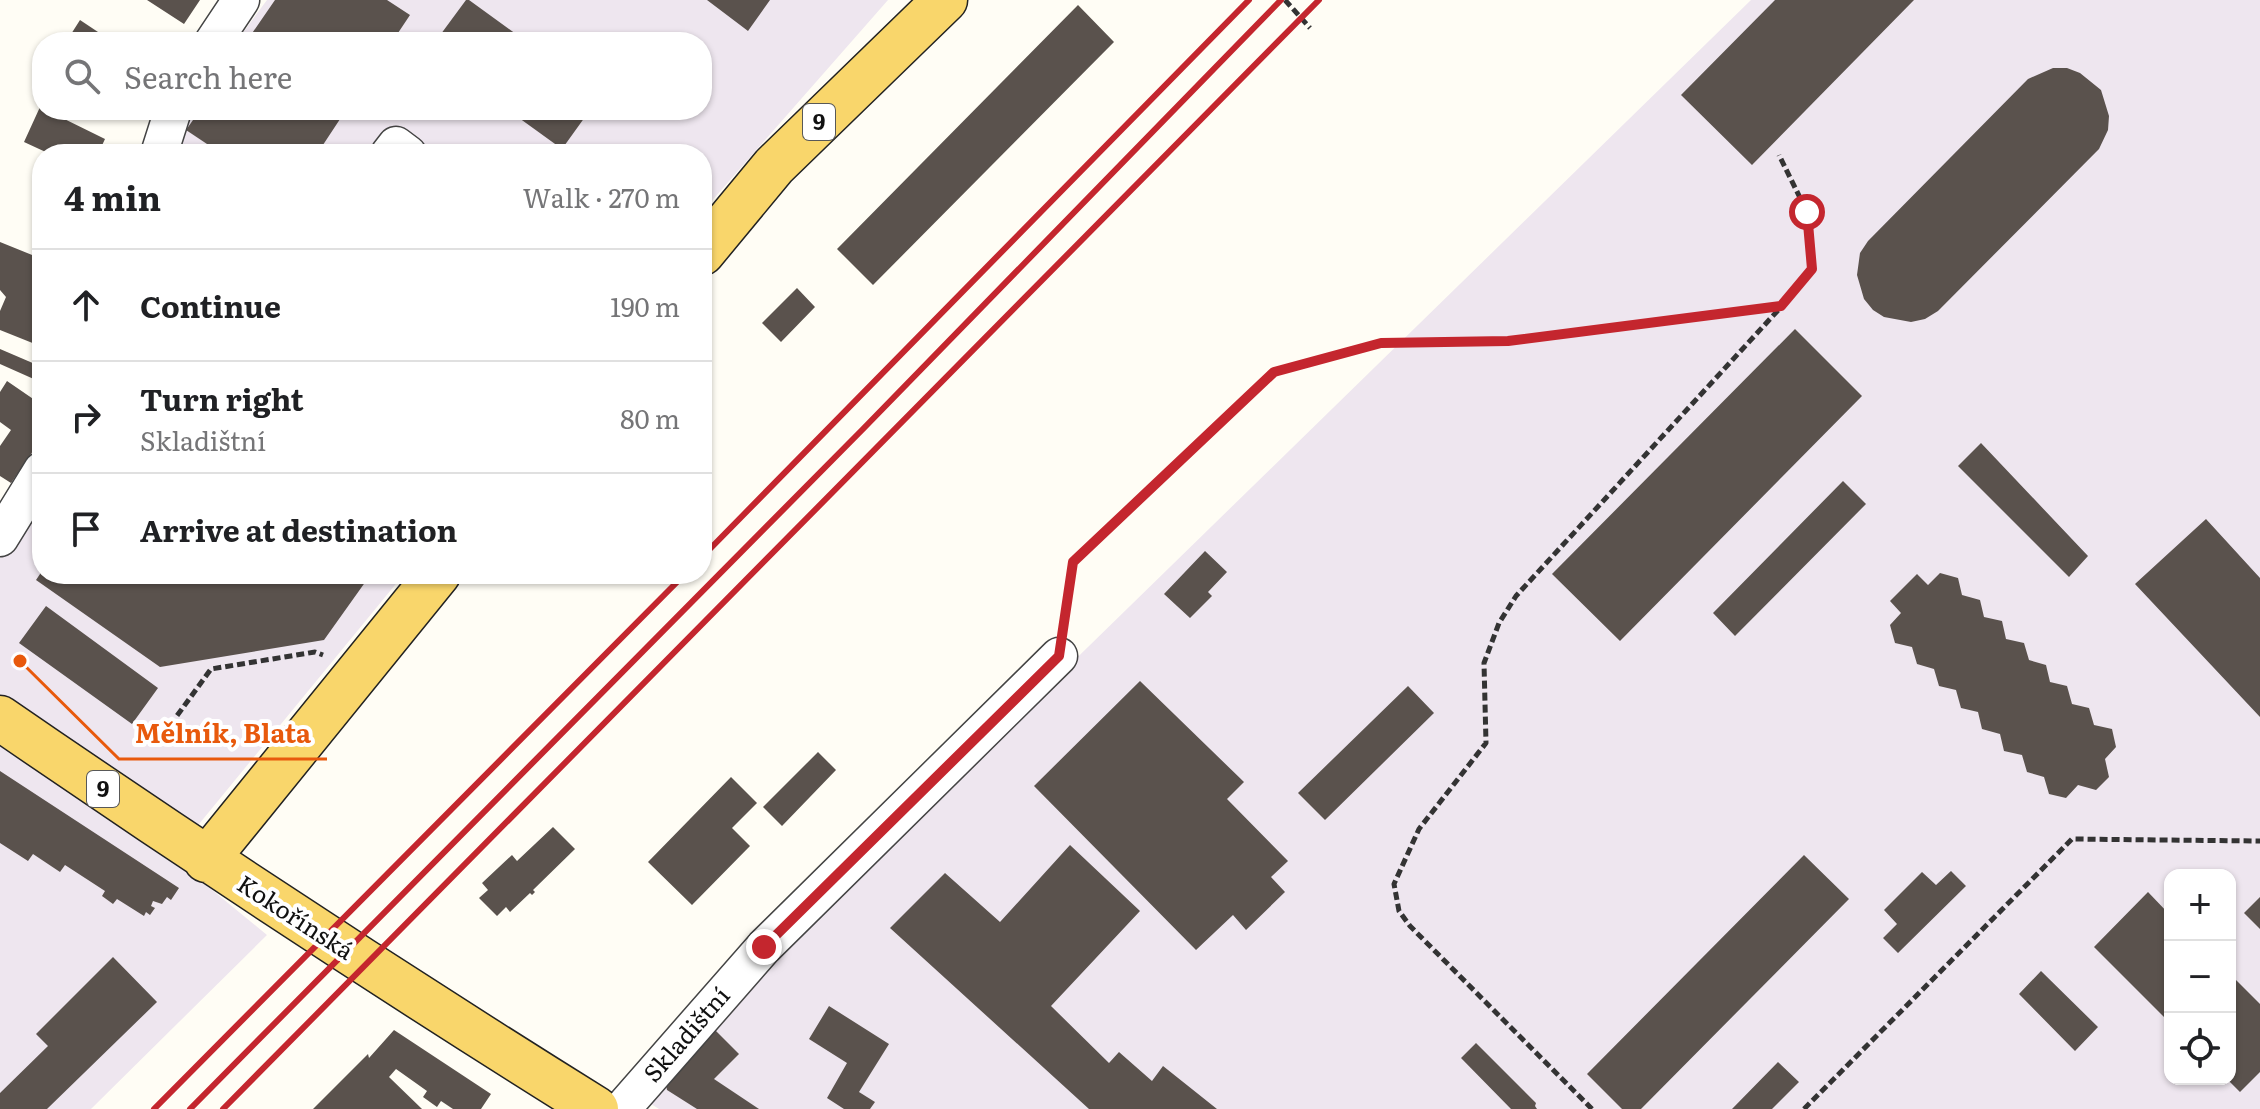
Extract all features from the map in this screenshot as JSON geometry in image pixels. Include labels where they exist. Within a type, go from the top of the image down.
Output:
[{"type":"main road","name":"9","points":[[712,241],[774,166],[945,0]]},
{"type":"main road","points":[[206,860],[430,584]]},
{"type":"main road","name":"Kokořínská","points":[[0,718],[206,860],[596,1109]]},
{"type":"street","points":[[220,32],[241,0]]},
{"type":"street","points":[[162,144],[170,120]]},
{"type":"street","points":[[0,538],[32,486]]},
{"type":"street","name":"Skladištní","points":[[622,1109],[764,947],[1059,656]]},
{"type":"path","points":[[1285,0],[1310,28]]},
{"type":"path","points":[[1592,1109],[1410,926],[1399,911],[1394,884],[1419,829],[1486,743],[1484,663],[1499,623],[1516,596],[1812,269],[1807,212],[1779,155]]},
{"type":"path","points":[[1059,656],[1073,562],[1274,372],[1381,343],[1508,341],[1781,306]]},
{"type":"path","points":[[163,735],[211,669],[315,652],[335,659]]},
{"type":"path","points":[[1804,1109],[2072,839],[2260,841]]},
{"type":"shaded area","points":[[267,0],[888,0],[712,201],[712,144],[172,144],[181,120],[712,120],[712,32],[243,32]]},
{"type":"shaded area","points":[[1751,0],[2260,0],[2260,1109],[659,1109],[632,1092]]},
{"type":"shaded area","points":[[32,491],[32,584],[396,584],[172,857],[267,935],[91,1109],[0,1109],[0,535]]},
{"type":"building","points":[[147,0],[200,0],[184,24]]},
{"type":"building","points":[[275,0],[387,0],[410,15],[399,32],[253,32]]},
{"type":"building","points":[[469,0],[513,32],[442,32]]},
{"type":"building","points":[[707,0],[770,0],[748,31]]},
{"type":"building","points":[[1775,0],[1914,0],[1752,165],[1681,95]]},
{"type":"building","points":[[1078,5],[1114,42],[873,285],[837,249]]},
{"type":"building","points":[[80,20],[98,32],[72,32]]},
{"type":"building","points":[[2053,68],[2067,68],[2080,73],[2101,90],[2109,116],[2108,130],[2099,149],[1938,311],[1925,319],[1911,322],[1884,317],[1873,310],[1864,299],[1857,275],[1860,253],[1868,241],[2028,79]]},
{"type":"building","points":[[34,120],[66,120],[105,139],[103,144],[32,146],[24,142]]},
{"type":"building","points":[[193,120],[339,120],[324,144],[207,144],[186,130]]},
{"type":"building","points":[[522,120],[583,120],[566,144],[555,144]]},
{"type":"building","points":[[0,242],[32,255],[32,343],[0,330],[0,311],[6,297],[0,290]]},
{"type":"building","points":[[797,288],[815,307],[781,342],[762,323]]},
{"type":"building","points":[[1795,329],[1862,396],[1620,641],[1552,574]]},
{"type":"building","points":[[0,349],[32,363],[32,378],[0,364]]},
{"type":"building","points":[[7,381],[32,398],[32,453],[11,483],[0,476],[0,446],[11,430],[0,422],[0,392]]},
{"type":"building","points":[[1981,443],[2088,556],[2069,577],[1958,466]]},
{"type":"building","points":[[1843,481],[1866,504],[1735,636],[1713,613]]},
{"type":"building","points":[[2206,519],[2260,578],[2260,717],[2135,584]]},
{"type":"building","points":[[1205,551],[1227,572],[1208,592],[1212,596],[1190,618],[1164,594]]},
{"type":"building","points":[[1940,573],[1958,578],[1962,595],[1980,600],[1984,617],[2002,621],[2006,639],[2024,643],[2029,660],[2046,665],[2050,682],[2067,686],[2072,704],[2089,708],[2094,725],[2112,729],[2116,747],[2105,759],[2109,777],[2096,790],[2078,785],[2066,798],[2049,794],[2044,777],[2027,772],[2022,755],[2004,751],[2000,734],[1982,729],[1978,712],[1961,708],[1956,690],[1939,686],[1934,669],[1917,664],[1912,647],[1895,643],[1890,625],[1901,613],[1890,601],[1917,574],[1928,585]]},
{"type":"building","points":[[42,584],[364,584],[324,640],[160,667]]},
{"type":"building","points":[[46,606],[158,688],[132,724],[19,643]]},
{"type":"building","points":[[1140,681],[1244,782],[1227,799],[1288,861],[1271,877],[1285,892],[1246,930],[1233,915],[1196,950],[1034,786]]},
{"type":"building","points":[[1408,686],[1434,713],[1325,820],[1298,793]]},
{"type":"building","points":[[818,752],[836,770],[782,826],[763,807]]},
{"type":"building","points":[[0,771],[179,888],[171,900],[167,897],[162,904],[153,901],[151,906],[155,908],[150,915],[146,912],[144,916],[117,899],[113,904],[102,896],[105,891],[65,865],[60,872],[33,854],[28,861],[0,843]]},
{"type":"building","points":[[731,777],[757,803],[732,828],[750,846],[692,905],[648,862]]},
{"type":"building","points":[[553,827],[575,849],[533,890],[532,895],[530,893],[510,912],[506,907],[497,916],[479,898],[488,890],[482,883],[512,855],[517,861]]},
{"type":"building","points":[[1070,845],[1140,911],[1051,1006],[1109,1063],[1119,1052],[1152,1081],[1163,1066],[1217,1109],[1089,1109],[890,928],[945,873],[1000,922]]},
{"type":"building","points":[[1804,855],[1849,899],[1641,1109],[1622,1109],[1587,1074]]},
{"type":"building","points":[[1951,871],[1966,886],[1898,953],[1883,938],[1897,924],[1884,910],[1922,872],[1936,885]]},
{"type":"building","points":[[2148,892],[2164,909],[2164,1017],[2094,947]]},
{"type":"building","points":[[2260,897],[2260,929],[2244,913]]},
{"type":"building","points":[[113,957],[157,1002],[47,1109],[0,1109],[0,1093],[48,1046],[36,1034]]},
{"type":"building","points":[[2041,971],[2098,1027],[2075,1051],[2019,994]]},
{"type":"building","points":[[2236,980],[2260,1004],[2260,1072],[2240,1092],[2233,1085],[2236,1085]]},
{"type":"building","points":[[829,1006],[889,1044],[859,1092],[875,1102],[870,1109],[844,1109],[827,1098],[847,1063],[809,1039]]},
{"type":"building","points":[[394,1030],[491,1094],[481,1109],[453,1109],[441,1101],[437,1107],[423,1097],[427,1091],[396,1069],[389,1077],[422,1109],[313,1109],[368,1054],[369,1058]]},
{"type":"building","points":[[715,1030],[739,1054],[714,1079],[759,1109],[697,1109],[667,1090],[665,1080]]},
{"type":"building","points":[[1476,1043],[1536,1103],[1537,1109],[1511,1109],[1461,1058]]},
{"type":"building","points":[[1778,1062],[1799,1082],[1772,1109],[1732,1109]]},
{"type":"railway","points":[[712,547],[1249,0]]},
{"type":"railway","points":[[712,582],[1281,0]]},
{"type":"railway","points":[[223,1109],[1319,0]]},
{"type":"railway","points":[[154,1109],[675,584]]},
{"type":"railway","points":[[190,1109],[710,584]]},
{"type":"place","name":"Mělník, Blata","points":[[20,661]]},
{"type":"route","points":[[764,947],[1059,656],[1073,562],[1274,372],[1381,343],[1508,341],[1781,306],[1812,269],[1807,212]]}]
